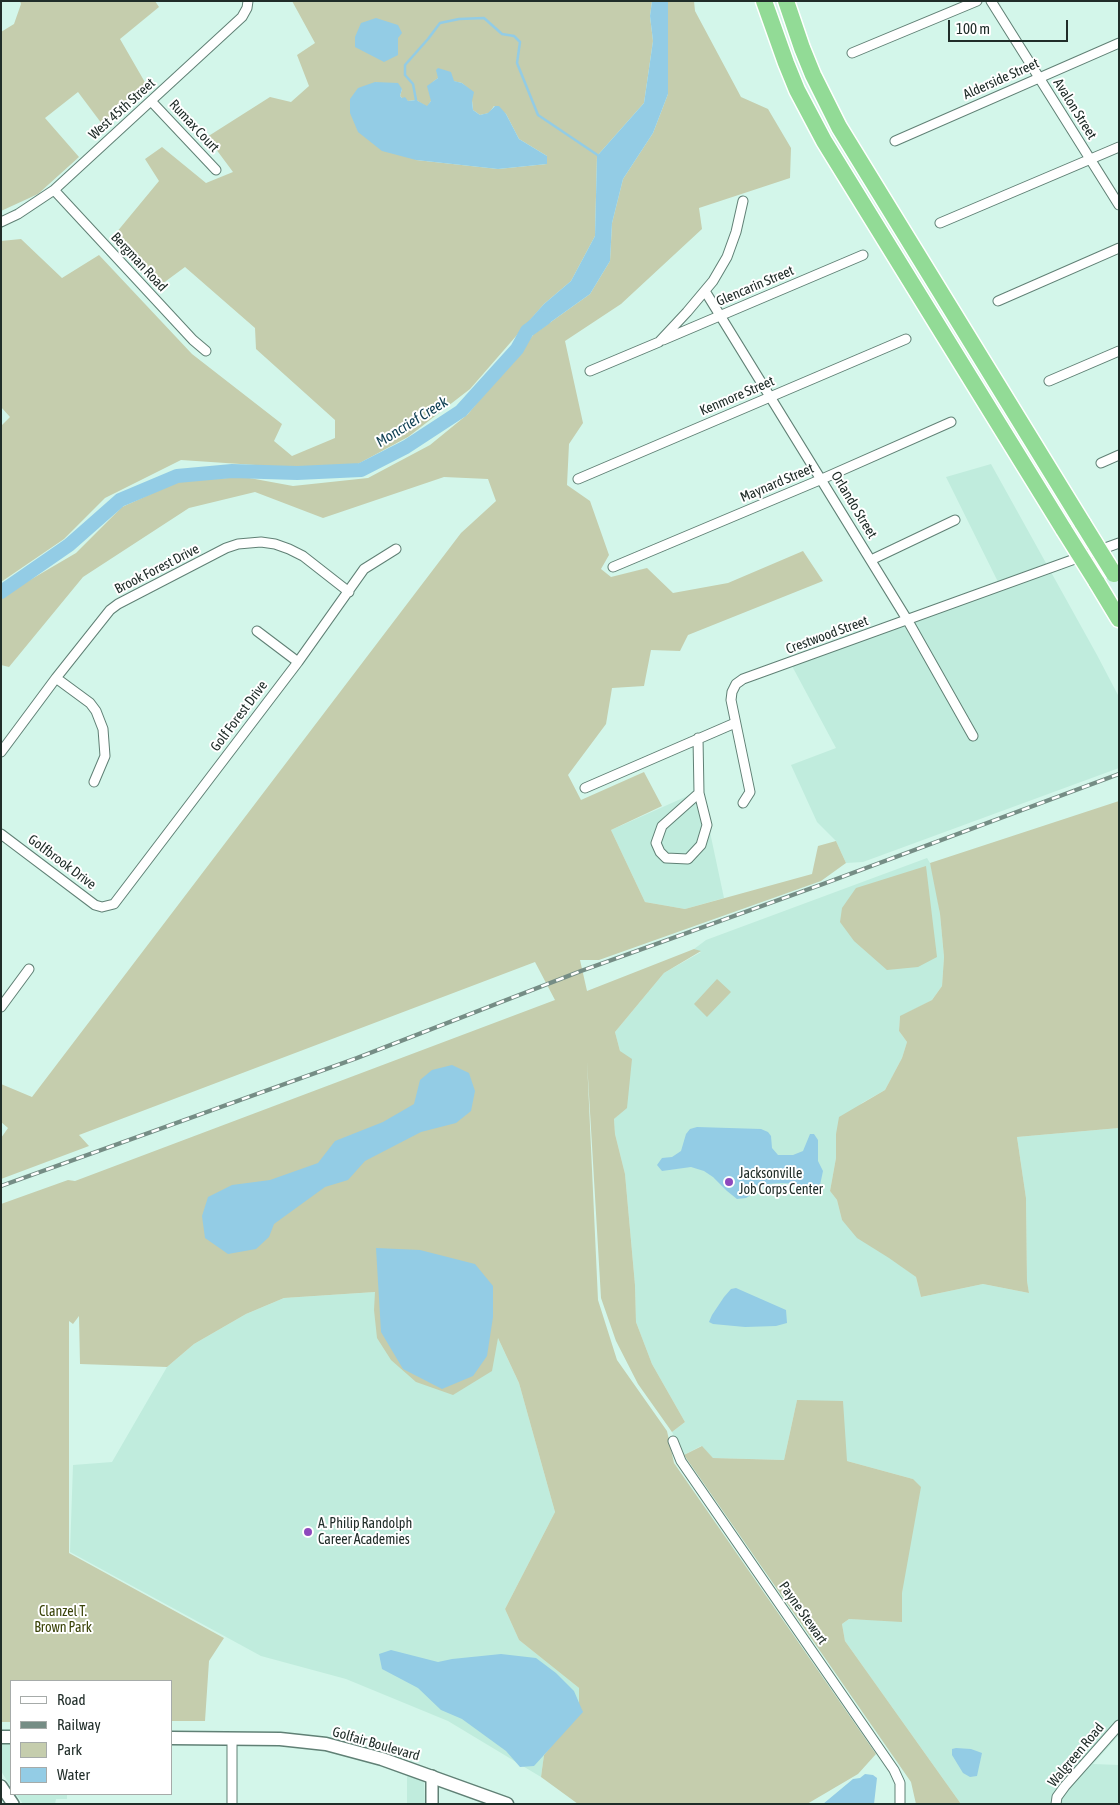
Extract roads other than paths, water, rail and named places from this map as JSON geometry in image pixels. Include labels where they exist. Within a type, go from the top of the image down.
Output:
[{"type":"highway","points":[[764,1],[790,72],[824,141],[1119,619]]},
{"type":"highway","points":[[786,1],[813,75],[839,127],[1116,578]]},
{"type":"main road","name":"Golfair Boulevard","points":[[172,1738],[280,1739],[326,1744],[382,1758],[507,1804]]},
{"type":"street","name":"West 45th Street","points":[[1,222],[18,214],[54,190],[242,17],[247,8],[248,1]]},
{"type":"street","points":[[852,53],[977,1]]},
{"type":"street","name":"Avalon Street","points":[[992,1],[1119,205]]},
{"type":"street","name":"Alderside Street","points":[[895,141],[1119,43]]},
{"type":"street","name":"Rumax Court","points":[[151,101],[216,170]]},
{"type":"street","points":[[940,223],[1119,147]]},
{"type":"street","name":"Bergman Road","points":[[54,190],[192,340],[206,351]]},
{"type":"street","points":[[658,342],[705,291],[720,269],[732,244],[743,201]]},
{"type":"street","points":[[998,301],[1119,248]]},
{"type":"street","name":"Glencarin Street","points":[[590,371],[863,255]]},
{"type":"street","name":"Orlando Street","points":[[705,291],[908,621],[973,736]]},
{"type":"street","name":"Kenmore Street","points":[[578,479],[906,339]]},
{"type":"street","points":[[1049,381],[1119,351]]},
{"type":"street","name":"Maynard Street","points":[[613,566],[822,479],[950,422]]},
{"type":"street","points":[[1101,463],[1119,455]]},
{"type":"street","points":[[871,560],[955,520]]},
{"type":"street","name":"Brook Forest Drive","points":[[1,752],[104,616],[118,604],[226,548],[238,544],[261,542],[289,549],[303,556],[349,592]]},
{"type":"street","name":"Crestwood Street","points":[[743,803],[750,792],[731,700],[736,684],[743,679],[908,621],[1119,543]]},
{"type":"street","name":"Golf Forest Drive","points":[[109,906],[118,900],[298,662],[364,569],[396,549]]},
{"type":"street","points":[[257,631],[298,662]]},
{"type":"street","points":[[56,678],[90,703],[96,711],[103,729],[104,756],[94,782]]},
{"type":"street","points":[[585,788],[735,722]]},
{"type":"street","points":[[698,738],[699,794],[707,825],[702,845],[688,858],[666,858],[660,852],[656,843],[662,826],[699,794]]},
{"type":"street","name":"Golfbrook Drive","points":[[1,834],[95,905],[109,906]]},
{"type":"street","points":[[1,1007],[29,969]]},
{"type":"street","name":"Payne Stewart","points":[[672,1441],[681,1461],[894,1770],[900,1783],[900,1804]]},
{"type":"street","name":"Walgreen Road","points":[[1056,1804],[1065,1786],[1119,1725]]},
{"type":"street","points":[[232,1738],[232,1804]]},
{"type":"street","points":[[432,1776],[432,1804]]},
{"type":"street","points":[[1,1786],[13,1804]]},
{"type":"water","points":[[652,1],[668,1],[668,94],[653,133],[623,179],[612,223],[610,261],[590,294],[534,334],[526,324],[544,304],[571,281],[595,236],[597,156],[644,103],[653,41],[650,16]]},
{"type":"water","points":[[376,18],[398,25],[402,33],[398,38],[398,55],[384,62],[355,47],[355,37],[361,23]]},
{"type":"water","points":[[438,68],[451,72],[454,81],[462,83],[474,92],[473,110],[480,115],[488,113],[495,106],[499,106],[506,114],[519,139],[547,156],[547,164],[498,169],[416,160],[382,151],[358,132],[350,113],[350,99],[358,88],[375,82],[398,83],[402,89],[400,96],[402,98],[405,97],[408,101],[416,100],[427,106],[431,101],[427,86],[438,78],[436,70]]},
{"type":"water","points":[[452,1065],[469,1073],[475,1091],[471,1111],[456,1123],[421,1132],[365,1161],[348,1180],[325,1187],[274,1224],[269,1237],[256,1249],[228,1254],[205,1238],[202,1216],[208,1197],[232,1185],[270,1180],[318,1163],[335,1141],[383,1122],[414,1104],[420,1080],[432,1070]]},
{"type":"water","points":[[697,1127],[761,1129],[768,1132],[771,1136],[772,1148],[778,1155],[793,1155],[803,1151],[810,1134],[814,1134],[818,1140],[818,1161],[823,1171],[819,1190],[798,1184],[768,1184],[746,1198],[737,1199],[704,1171],[691,1167],[662,1171],[657,1165],[662,1158],[672,1157],[681,1151],[686,1134],[690,1129]]},
{"type":"water","points":[[376,1248],[420,1250],[475,1264],[493,1286],[493,1317],[487,1356],[473,1376],[442,1389],[403,1369],[381,1332]]},
{"type":"water","points":[[736,1288],[786,1310],[787,1323],[776,1326],[745,1327],[709,1322],[724,1297],[731,1289]]},
{"type":"water","points":[[391,1650],[438,1662],[501,1654],[536,1658],[556,1673],[574,1691],[583,1712],[534,1766],[520,1767],[506,1751],[462,1719],[441,1710],[418,1688],[382,1669],[379,1654]]},
{"type":"water","points":[[952,1749],[971,1749],[982,1753],[977,1776],[970,1777],[963,1773],[952,1755]]},
{"type":"water","points":[[865,1774],[873,1775],[877,1778],[874,1804],[823,1804],[853,1779],[860,1778]]},
{"type":"waterway","points":[[416,100],[413,84],[405,75],[405,65],[440,23],[459,19],[484,18],[502,34],[514,36],[520,42],[517,63],[538,115],[599,156]]},
{"type":"waterway","name":"Moncrief Creek","points":[[1,592],[69,545],[120,500],[177,476],[232,471],[297,473],[361,470],[406,447],[461,411],[517,349],[527,331],[545,318]]},
{"type":"railway","points":[[1,1186],[357,1058],[581,971],[823,884],[1119,774]]},
{"type":"place","name":"Jacksonville Job Corps Center","points":[[729,1182]]},
{"type":"place","name":"A. Philip Randolph Career Academies","points":[[308,1532]]},
{"type":"park label","name":"Clanzel T. Brown Park","points":[[63,1620]]}]
